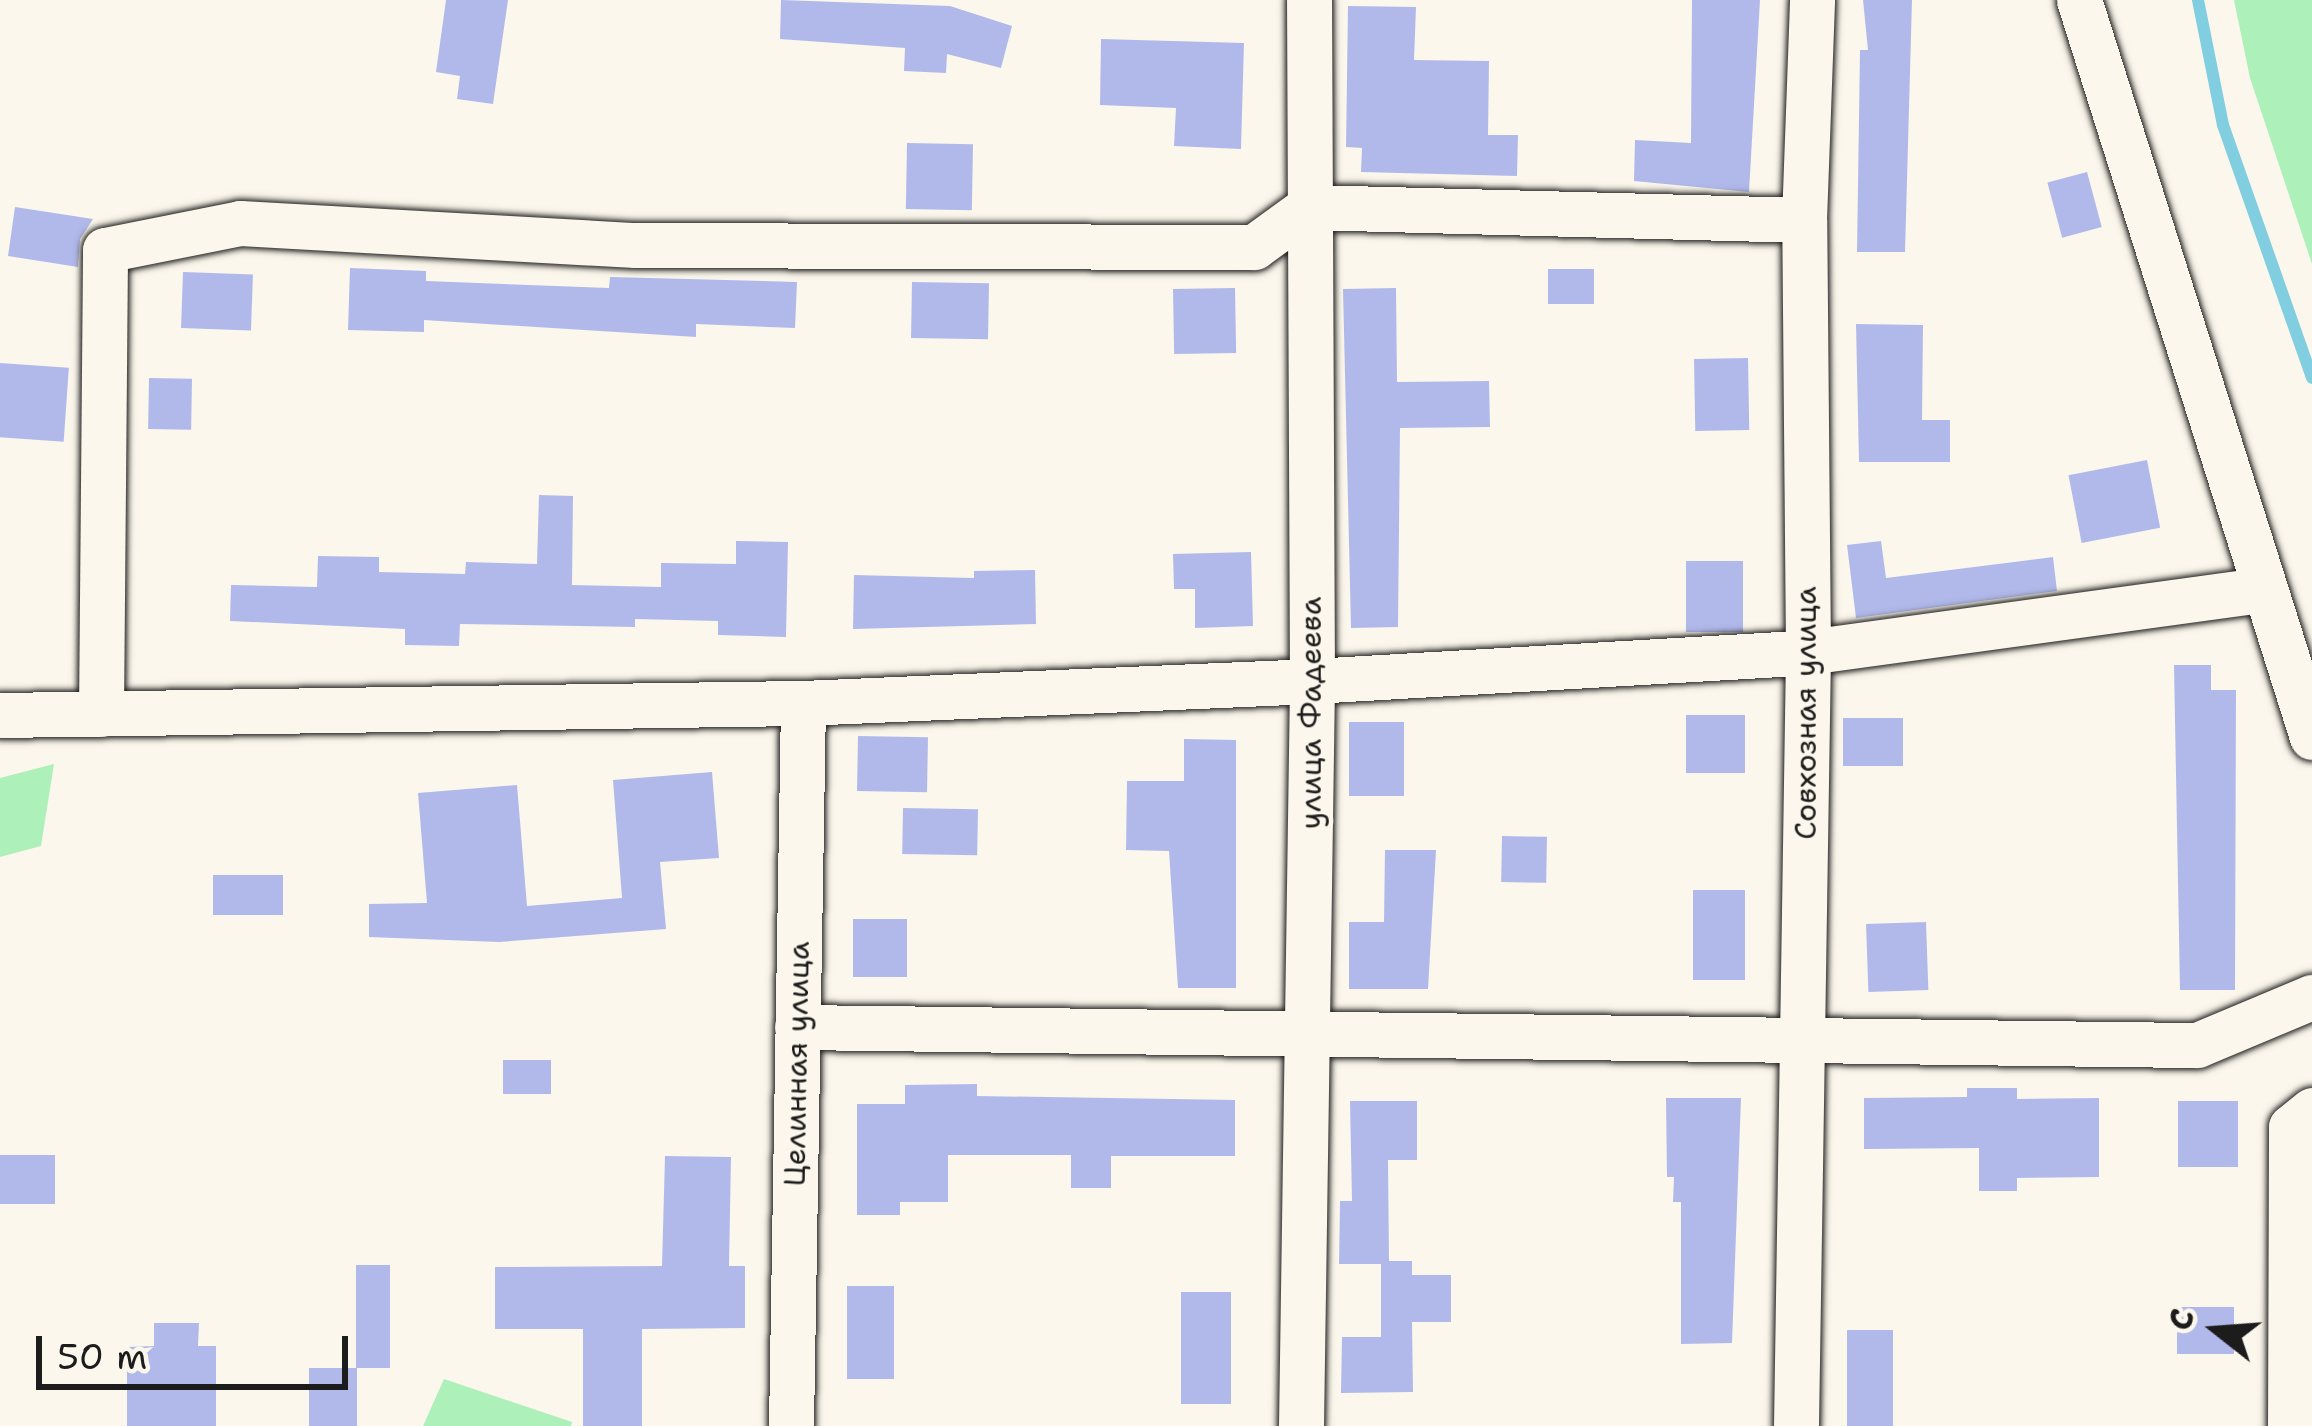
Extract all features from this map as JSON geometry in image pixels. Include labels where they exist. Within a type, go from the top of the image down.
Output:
[{"type":"street","name":"улица Фадеева","points":[[1301,1426],[1312,681],[1309,0]]},
{"type":"street","name":"Совхозная улица","points":[[1796,1426],[1808,652],[1804,220],[1812,0]]},
{"type":"street","points":[[2079,0],[2312,737]]},
{"type":"street","points":[[101,714],[105,250],[240,223],[635,245],[1254,247],[1310,207],[1804,220]]},
{"type":"street","points":[[0,715],[802,703],[1312,681],[1808,652],[2264,590]]},
{"type":"street","name":"Целинная улица","points":[[791,1426],[802,703]]},
{"type":"street","points":[[797,1027],[2197,1045],[2312,997]]},
{"type":"street","points":[[2290,1426],[2291,1126],[2312,1110]]},
{"type":"green space","points":[[2234,0],[2312,0],[2312,264],[2250,78]]},
{"type":"green space","points":[[54,764],[41,846],[0,857],[0,778]]},
{"type":"green space","points":[[444,1379],[572,1422],[571,1426],[423,1426]]},
{"type":"building","points":[[446,0],[508,0],[493,104],[457,99],[460,76],[436,72]]},
{"type":"building","points":[[781,0],[950,6],[1012,26],[1001,68],[947,54],[946,73],[904,71],[905,48],[780,39]]},
{"type":"building","points":[[1692,0],[1760,0],[1749,192],[1634,181],[1635,140],[1691,143]]},
{"type":"building","points":[[1863,0],[1912,0],[1905,252],[1857,252],[1860,50],[1868,50]]},
{"type":"building","points":[[1348,6],[1416,7],[1414,60],[1489,61],[1488,135],[1518,135],[1517,176],[1361,172],[1362,148],[1346,147]]},
{"type":"building","points":[[1101,39],[1244,43],[1241,149],[1174,146],[1176,108],[1100,105]]},
{"type":"building","points":[[907,143],[973,144],[972,210],[906,209]]},
{"type":"building","points":[[2087,172],[2102,227],[2062,238],[2047,183]]},
{"type":"building","points":[[15,207],[93,219],[80,239],[78,267],[8,256]]},
{"type":"building","points":[[350,268],[426,271],[426,281],[609,288],[610,277],[797,282],[795,328],[696,324],[696,337],[424,320],[424,332],[348,330]]},
{"type":"building","points":[[1548,269],[1594,269],[1594,304],[1548,304]]},
{"type":"building","points":[[183,272],[253,274],[251,330],[181,328]]},
{"type":"building","points":[[912,282],[989,283],[988,339],[911,338]]},
{"type":"building","points":[[1235,288],[1236,353],[1174,354],[1173,289]]},
{"type":"building","points":[[1396,288],[1397,382],[1489,381],[1490,427],[1400,428],[1398,627],[1351,628],[1343,289]]},
{"type":"building","points":[[1856,324],[1923,325],[1922,420],[1950,420],[1950,462],[1859,462]]},
{"type":"building","points":[[1748,358],[1749,430],[1695,431],[1694,359]]},
{"type":"building","points":[[0,363],[69,368],[64,442],[0,437]]},
{"type":"building","points":[[149,378],[192,379],[191,430],[148,429]]},
{"type":"building","points":[[2147,460],[2160,528],[2082,543],[2068,475]]},
{"type":"building","points":[[539,495],[573,496],[572,585],[661,587],[661,563],[736,564],[736,541],[788,542],[786,637],[718,635],[718,621],[635,619],[635,627],[460,624],[459,646],[405,645],[405,629],[230,621],[231,585],[317,587],[318,556],[379,557],[379,572],[465,574],[466,562],[537,564]]},
{"type":"building","points":[[1881,541],[1886,578],[2053,557],[2057,591],[1856,618],[1847,545]]},
{"type":"building","points":[[1251,552],[1253,626],[1195,628],[1195,589],[1174,589],[1173,554]]},
{"type":"building","points":[[1686,561],[1743,561],[1743,632],[1686,632]]},
{"type":"building","points":[[1035,570],[1036,624],[853,629],[854,575],[974,578],[974,571]]},
{"type":"building","points":[[2174,665],[2211,665],[2211,690],[2236,690],[2235,990],[2180,990]]},
{"type":"building","points":[[1686,715],[1745,715],[1745,773],[1686,773]]},
{"type":"building","points":[[1843,718],[1903,718],[1903,766],[1843,766]]},
{"type":"building","points":[[1349,722],[1404,722],[1404,796],[1349,796]]},
{"type":"building","points":[[858,736],[928,737],[927,792],[857,791]]},
{"type":"building","points":[[1184,739],[1236,740],[1236,988],[1178,988],[1169,851],[1126,850],[1127,781],[1184,781]]},
{"type":"building","points":[[712,772],[719,858],[660,862],[666,929],[499,942],[369,937],[369,904],[427,903],[418,793],[517,785],[527,906],[622,898],[613,780]]},
{"type":"building","points":[[903,808],[978,809],[977,855],[902,854]]},
{"type":"building","points":[[1502,836],[1547,837],[1546,883],[1501,882]]},
{"type":"building","points":[[1385,850],[1436,850],[1428,989],[1349,989],[1349,922],[1384,922]]},
{"type":"building","points":[[213,875],[283,875],[283,915],[213,915]]},
{"type":"building","points":[[1693,890],[1745,890],[1745,980],[1693,980]]},
{"type":"building","points":[[853,919],[907,919],[907,977],[853,977]]},
{"type":"building","points":[[1926,922],[1928,990],[1868,992],[1866,924]]},
{"type":"building","points":[[503,1060],[551,1060],[551,1094],[503,1094]]},
{"type":"building","points":[[977,1084],[977,1096],[1235,1100],[1235,1156],[1111,1156],[1111,1188],[1071,1188],[1071,1155],[948,1155],[948,1202],[900,1202],[900,1215],[857,1215],[857,1104],[905,1104],[905,1085]]},
{"type":"building","points":[[1967,1088],[2017,1088],[2017,1099],[2099,1098],[2099,1177],[2017,1178],[2017,1191],[1979,1191],[1979,1148],[1864,1149],[1864,1098],[1967,1097]]},
{"type":"building","points":[[1666,1098],[1741,1098],[1732,1343],[1681,1344],[1681,1202],[1673,1202],[1674,1177],[1667,1177]]},
{"type":"building","points":[[1350,1101],[1417,1101],[1417,1160],[1388,1160],[1389,1261],[1412,1261],[1412,1275],[1451,1275],[1451,1322],[1412,1322],[1413,1392],[1341,1393],[1342,1337],[1381,1337],[1381,1264],[1339,1264],[1340,1201],[1352,1201]]},
{"type":"building","points":[[2178,1101],[2238,1101],[2238,1167],[2178,1167]]},
{"type":"building","points":[[0,1155],[55,1155],[55,1204],[0,1204]]},
{"type":"building","points":[[665,1156],[731,1157],[729,1266],[745,1266],[745,1328],[642,1329],[642,1426],[583,1426],[583,1329],[495,1329],[495,1267],[662,1266]]},
{"type":"building","points":[[356,1265],[390,1265],[390,1368],[356,1368]]},
{"type":"building","points":[[847,1286],[894,1286],[894,1379],[847,1379]]},
{"type":"building","points":[[1181,1292],[1231,1292],[1231,1404],[1181,1404]]},
{"type":"building","points":[[2177,1307],[2234,1307],[2234,1354],[2177,1354]]},
{"type":"building","points":[[154,1323],[199,1323],[198,1346],[216,1346],[216,1426],[127,1426],[127,1347],[154,1346]]},
{"type":"building","points":[[1847,1330],[1893,1330],[1893,1426],[1847,1426]]},
{"type":"building","points":[[309,1368],[357,1368],[357,1426],[309,1426]]},
{"type":"waterway","points":[[2198,0],[2223,125],[2312,378]]}]
